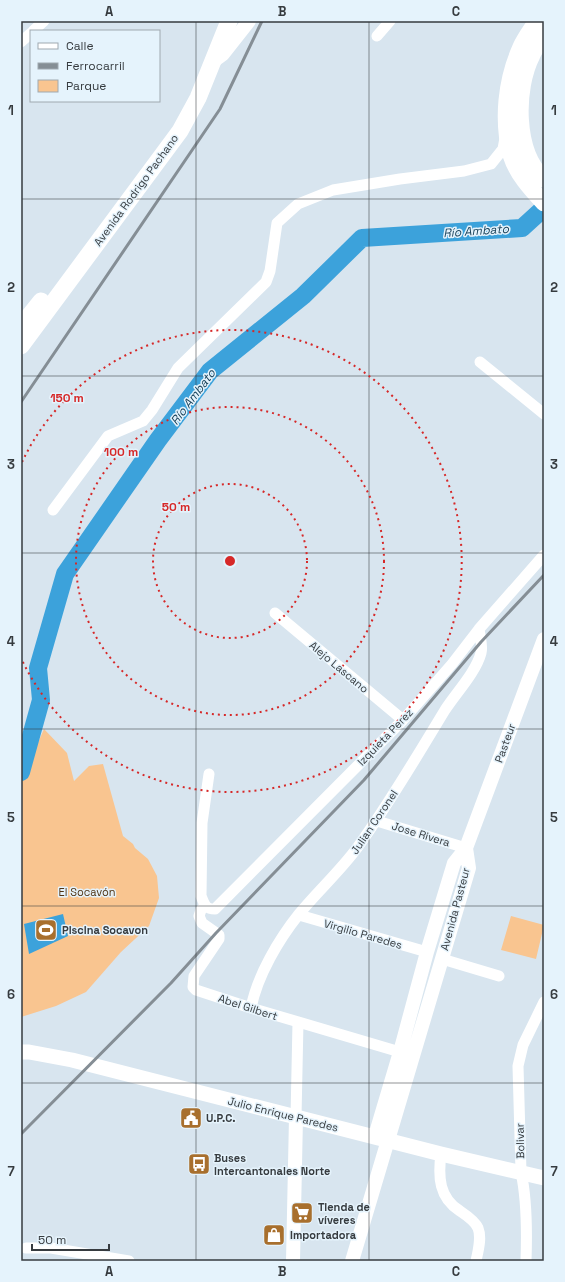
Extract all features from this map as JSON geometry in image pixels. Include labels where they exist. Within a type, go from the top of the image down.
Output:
[{"type":"main road","name":"Avenida Rodrigo Pachano","points":[[21,326],[159,147],[182,108],[220,21]]},
{"type":"main road","name":"Avenida Rodrigo Pachano","points":[[21,346],[180,131],[198,98],[211,62],[229,21]]},
{"type":"main road","points":[[537,21],[521,46],[514,66],[508,92],[507,127],[519,155],[527,185],[544,203]]},
{"type":"main road","points":[[519,155],[521,125],[520,100],[524,77],[532,55],[544,36]]},
{"type":"main road","points":[[519,155],[544,179]]},
{"type":"main road","name":"Julio Enrique Paredes","points":[[21,1052],[29,1052],[72,1060],[440,1154],[544,1178]]},
{"type":"street","points":[[34,30],[44,21]]},
{"type":"street","points":[[211,62],[223,54],[249,21]]},
{"type":"street","points":[[377,36],[390,21]]},
{"type":"street","points":[[21,42],[30,34]]},
{"type":"street","points":[[52,510],[108,436],[142,421],[152,410],[178,368],[266,282],[270,271],[278,223],[298,204],[333,190],[400,179],[464,171],[492,164],[503,149],[507,127]]},
{"type":"street","points":[[480,362],[544,414]]},
{"type":"street","name":"Izquieta Perez","points":[[210,907],[403,720],[452,664],[479,629],[544,555]]},
{"type":"street","name":"Alejo Lascano","points":[[274,613],[403,720]]},
{"type":"street","name":"Julian Coronel","points":[[251,1008],[253,996],[276,948],[298,915],[349,858],[377,821],[453,696],[475,667],[481,653],[479,629]]},
{"type":"street","name":"Pasteur","points":[[466,848],[544,639]]},
{"type":"street","points":[[209,774],[202,823],[201,896],[210,907]]},
{"type":"street","name":"Jose Rivera","points":[[377,821],[466,848]]},
{"type":"street","name":"Avenida Pasteur","points":[[352,1261],[382,1138],[400,1052],[427,952],[454,863],[466,848]]},
{"type":"street","name":"Avenida Pasteur","points":[[382,1138],[442,959],[469,868],[466,848]]},
{"type":"street","name":"Abel Gilbert","points":[[210,907],[201,910],[199,916],[202,923],[219,935],[219,939],[194,976],[193,987],[196,990],[251,1008],[400,1052]]},
{"type":"street","name":"Virgilio Paredes","points":[[298,915],[427,952]]},
{"type":"street","points":[[442,959],[499,976]]},
{"type":"street","name":"Bolivar","points":[[526,1261],[527,1237],[524,1185],[521,1172],[518,1066],[523,1045],[544,1002]]},
{"type":"street","points":[[293,1261],[298,1022]]},
{"type":"street","points":[[440,1154],[439,1167],[445,1198],[478,1227],[479,1242],[476,1261]]},
{"type":"street","points":[[26,1248],[51,1248],[129,1261]]},
{"type":"green space","name":"El Socavón","points":[[44,729],[67,753],[74,781],[89,766],[103,764],[123,836],[148,859],[157,876],[159,898],[149,926],[121,952],[86,992],[56,1006],[21,1017],[21,781]]},
{"type":"green space","points":[[511,916],[544,925],[536,959],[501,950]]},
{"type":"water","name":"Piscina Socavon","points":[[63,914],[68,936],[29,954],[24,924]]},
{"type":"waterway","name":"Río Ambato","points":[[21,772],[41,700],[38,668],[65,574],[158,440],[210,371],[303,296],[362,238],[522,228],[544,208]]},
{"type":"railway","points":[[21,402],[220,109],[262,21]]},
{"type":"railway","points":[[21,1134],[171,983],[216,933],[364,780],[481,642],[544,575]]},
{"type":"place","name":"Piscina Socavon","points":[[46,930]]},
{"type":"place","name":"U.P.C.","points":[[191,1118]]},
{"type":"place","name":"Buses intercantonales Norte","points":[[199,1164]]},
{"type":"place","name":"Tienda de víveres","points":[[302,1213]]},
{"type":"place","name":"Importadora","points":[[274,1235]]}]
